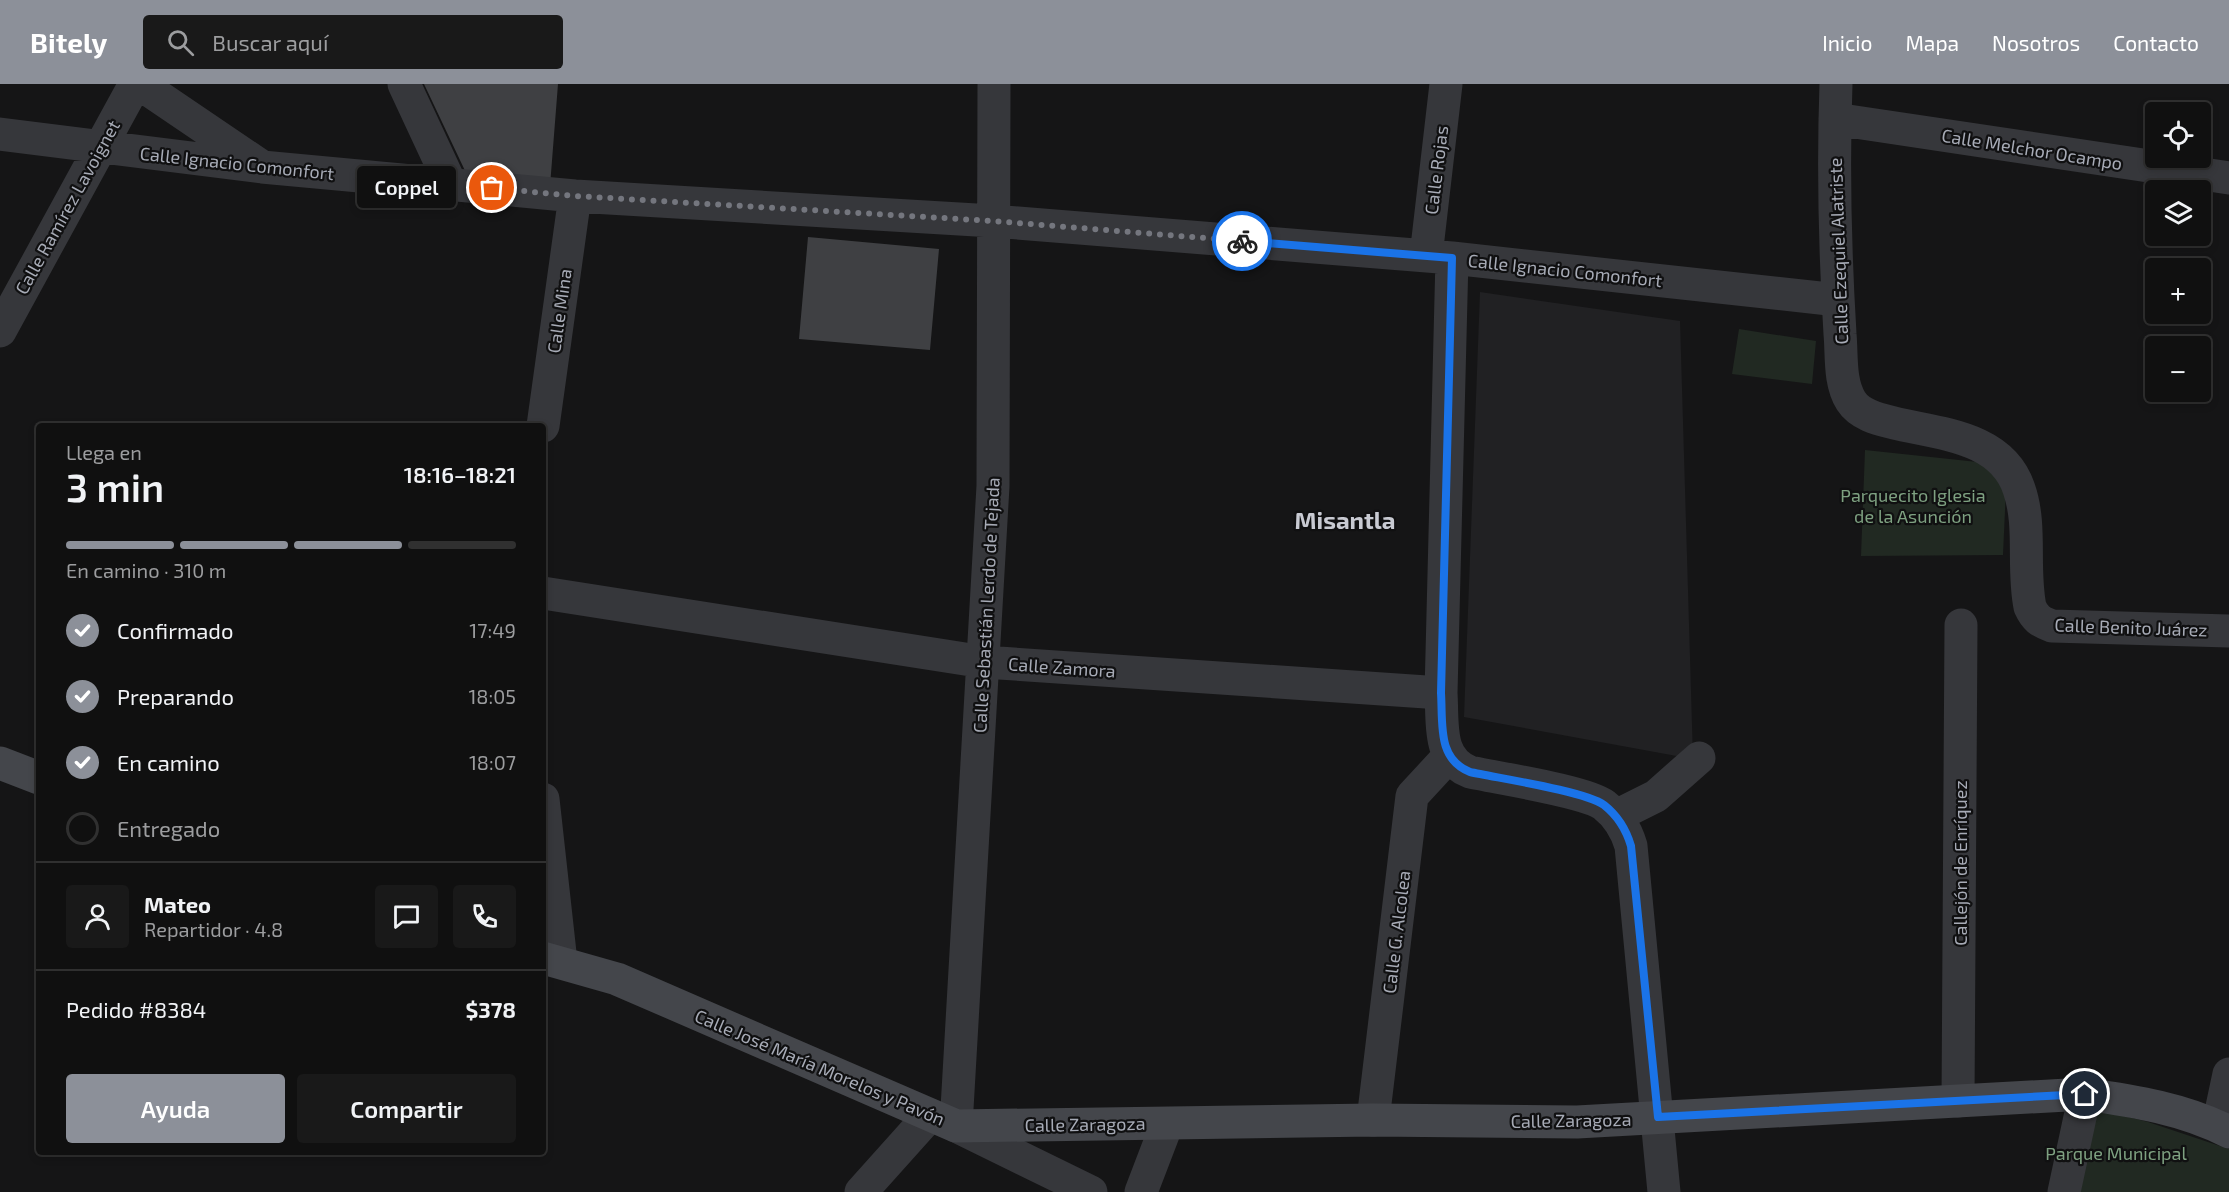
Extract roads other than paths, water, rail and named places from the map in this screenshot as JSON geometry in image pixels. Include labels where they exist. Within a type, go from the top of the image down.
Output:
[{"type":"main road","points":[[0,763],[36,777]]},
{"type":"main road","name":"Calle José María Morelos y Pavón","points":[[552,960],[616,979],[943,1120]]},
{"type":"main road","name":"Calle Zaragoza","points":[[943,1120],[1167,1124],[1373,1119],[1577,1122],[2085,1094],[2134,1101],[2223,1129]]},
{"type":"street","name":"Calle Ramírez Lavoignet","points":[[0,331],[135,84]]},
{"type":"street","points":[[140,84],[262,166]]},
{"type":"street","points":[[404,84],[451,185]]},
{"type":"street","name":"Calle Sebastián Lerdo de Tejada","points":[[943,1120],[984,662],[993,486],[994,84]]},
{"type":"street","name":"Calle Rojas","points":[[1446,84],[1439,256],[1441,693],[1444,746],[1448,758]]},
{"type":"street","name":"Calle Ezequiel Alatriste","points":[[1836,84],[1838,300],[1843,381],[1851,400],[1863,412],[1879,420],[1968,440],[1989,449],[2008,464],[2019,489],[2024,512],[2028,594],[2035,617]]},
{"type":"street","name":"Calle Melchor Ocampo","points":[[1835,119],[2229,178]]},
{"type":"street","name":"Calle Ignacio Comonfort","points":[[0,134],[99,148],[451,185],[575,196],[993,221],[1439,256],[1838,300]]},
{"type":"street","name":"Calle Mina","points":[[543,423],[575,196]]},
{"type":"street","name":"Calle Zamora","points":[[546,593],[984,662],[1441,693]]},
{"type":"street","name":"Calle Benito Juárez","points":[[2035,617],[2052,626],[2229,631]]},
{"type":"street","name":"Callejón de Enríquez","points":[[1958,1101],[1961,625]]},
{"type":"street","points":[[1448,758],[1458,768],[1470,772],[1578,795],[1602,803],[1616,816],[1626,830],[1631,846],[1664,1192]]},
{"type":"street","name":"Calle G. Alcolea","points":[[1373,1119],[1413,796],[1448,758]]},
{"type":"street","points":[[1616,816],[1656,796],[1699,758]]},
{"type":"street","points":[[546,853],[552,960]]},
{"type":"street","points":[[2223,1129],[2229,1074]]},
{"type":"street","points":[[2064,1192],[2085,1094]]},
{"type":"street","points":[[861,1192],[943,1120]]},
{"type":"street","name":"Calle José María Morelos y Pavón","points":[[943,1120],[1056,1184],[1091,1192]]},
{"type":"street","points":[[1141,1192],[1167,1124]]},
{"type":"place","name":"Coppel","points":[[492,188]]},
{"type":"district","name":"Misantla","points":[[1345,519]]},
{"type":"park label","name":"Parquecito Iglesia de la Asunción","points":[[1913,505]]},
{"type":"park label","name":"Parque Municipal","points":[[2116,1153]]}]
